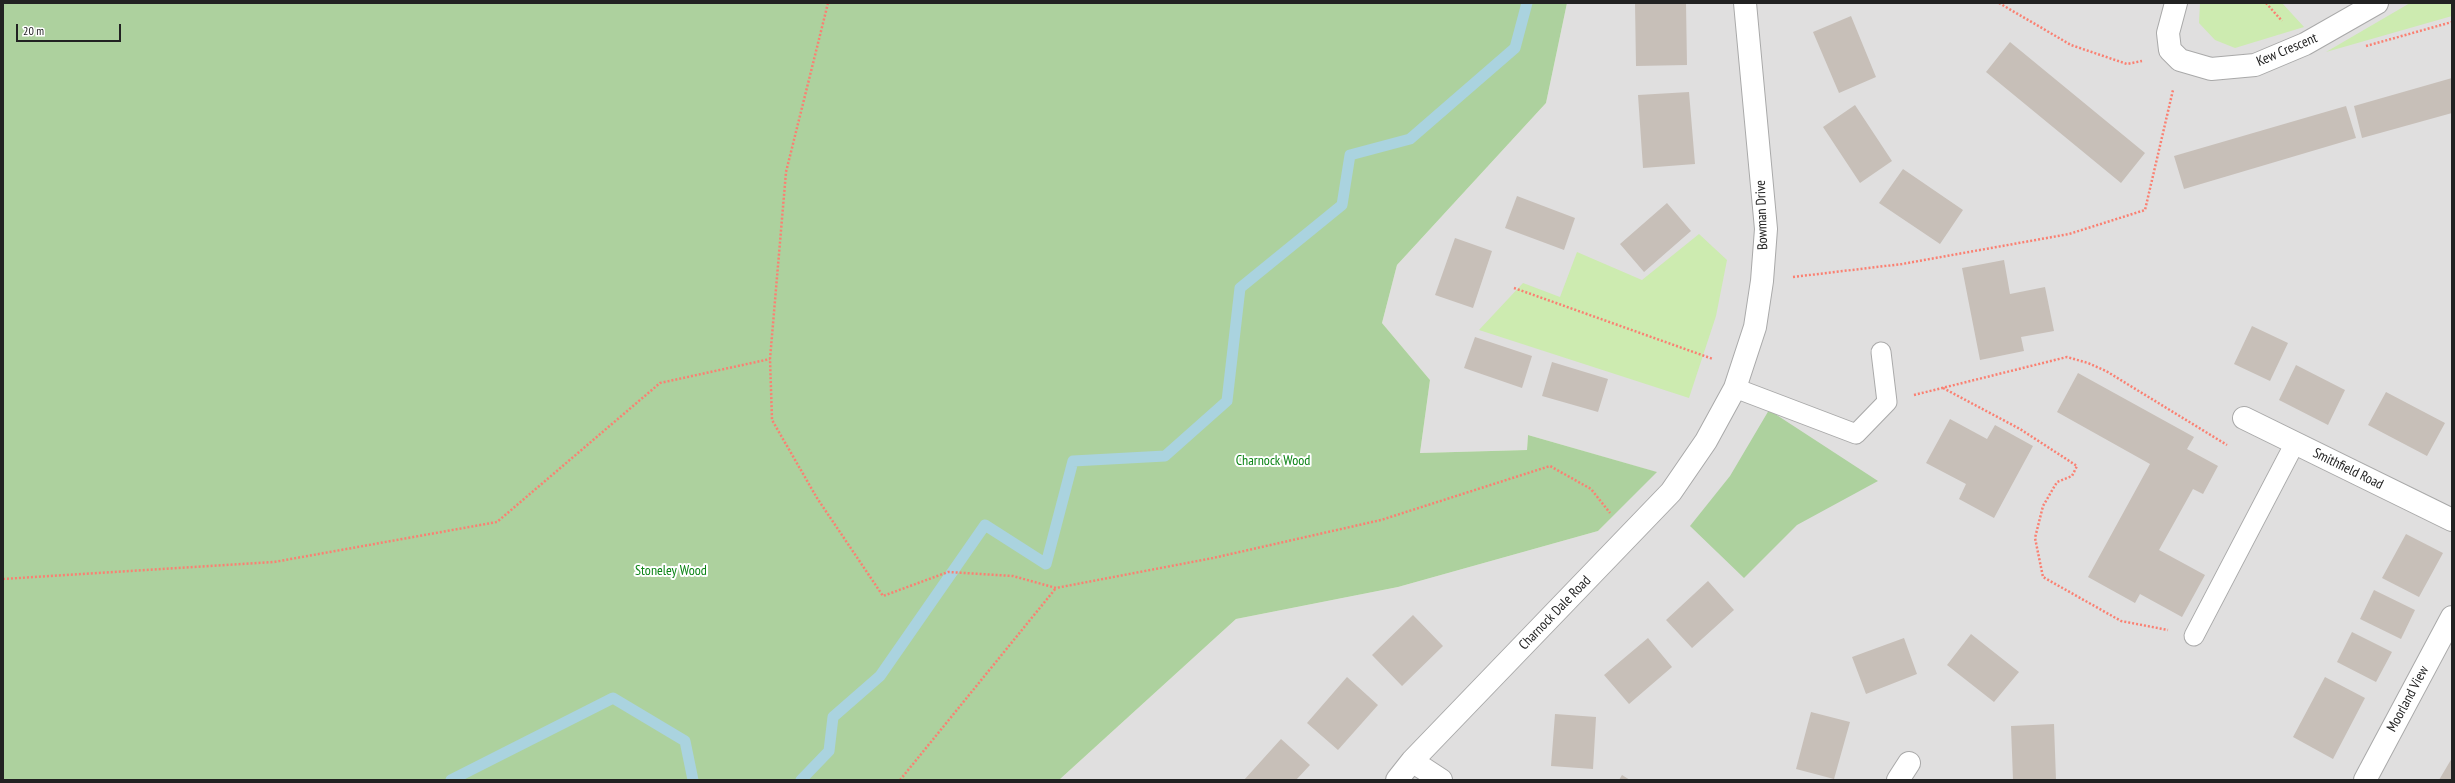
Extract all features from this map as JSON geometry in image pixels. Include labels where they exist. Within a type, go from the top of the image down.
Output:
[{"type":"street","name":"Bowman Drive","points":[[1706,441],[1739,379],[1755,327],[1762,281],[1766,229],[1745,3]]},
{"type":"street","points":[[2175,55],[2168,33],[2176,3]]},
{"type":"street","name":"Kew Crescent","points":[[2175,55],[2211,69],[2254,65],[2305,44],[2377,3]]},
{"type":"street","name":"Smithfield Road","points":[[2244,418],[2452,520]]},
{"type":"street","name":"Charnock Dale Road","points":[[1397,780],[1412,761],[1670,492],[1706,441]]},
{"type":"street","name":"Moorland View","points":[[2364,780],[2452,617]]},
{"type":"street","points":[[1412,761],[1441,780]]},
{"type":"lane","points":[[1739,379],[1856,434],[1886,402],[1881,352]]},
{"type":"lane","points":[[2194,636],[2294,443]]},
{"type":"path","points":[[828,3],[786,172],[770,358],[772,420],[817,498],[883,596],[948,572],[1013,576],[1056,588],[1213,558],[1381,520],[1550,466],[1591,489],[1629,536]]},
{"type":"path","points":[[1762,281],[1902,264],[2069,234],[2145,210],[2175,55],[2127,64],[2071,45],[1999,3]]},
{"type":"path","points":[[1514,288],[1739,379]]},
{"type":"path","points":[[1886,402],[2067,357],[2088,363],[2106,371],[2216,438]]},
{"type":"path","points":[[3,579],[274,562],[497,522],[660,383],[770,358]]},
{"type":"path","points":[[1943,388],[2020,429],[2077,466],[2072,476],[2057,482],[2043,506],[2035,538],[2043,576],[2121,622],[2194,636]]},
{"type":"path","points":[[900,780],[1056,588]]},
{"type":"shaded area","points":[[1567,3],[2452,3],[2452,780],[1059,780],[1236,619],[1398,587],[1598,531],[1656,472],[1528,435],[1527,450],[1420,453],[1430,380],[1382,323],[1397,265],[1546,103]]},
{"type":"green space","points":[[3,3],[1567,3],[1546,103],[1397,265],[1382,323],[1430,380],[1420,453],[1527,450],[1528,435],[1657,472],[1598,531],[1398,587],[1236,619],[1059,780],[3,780]]},
{"type":"green space","points":[[2200,3],[2282,3],[2304,27],[2235,48],[2215,40],[2199,23]]},
{"type":"green space","points":[[2410,3],[2452,3],[2452,16],[2326,52]]},
{"type":"green space","points":[[1699,234],[1727,260],[1716,316],[1689,398],[1479,330],[1523,283],[1560,297],[1577,252],[1642,280]]},
{"type":"green space","points":[[1769,410],[1878,481],[1797,525],[1744,578],[1690,526],[1730,476]]},
{"type":"building","points":[[1635,3],[1686,3],[1687,65],[1636,66]]},
{"type":"building","points":[[1851,16],[1876,77],[1839,93],[1813,32]]},
{"type":"building","points":[[2010,42],[2145,153],[2121,183],[1986,72]]},
{"type":"building","points":[[2452,78],[2452,113],[2362,138],[2354,106]]},
{"type":"building","points":[[1689,92],[1695,164],[1643,168],[1638,95]]},
{"type":"building","points":[[1855,105],[1892,161],[1860,183],[1823,127]]},
{"type":"building","points":[[2346,106],[2356,138],[2184,189],[2174,156]]},
{"type":"building","points":[[1903,169],[1963,210],[1940,244],[1879,203]]},
{"type":"building","points":[[1517,196],[1575,218],[1564,250],[1505,228]]},
{"type":"building","points":[[1667,203],[1691,231],[1644,272],[1620,244]]},
{"type":"building","points":[[1455,238],[1492,251],[1473,308],[1435,295]]},
{"type":"building","points":[[2004,260],[2010,294],[2045,287],[2054,331],[2021,337],[2024,351],[1980,360],[1962,268]]},
{"type":"building","points":[[2252,326],[2288,343],[2270,381],[2234,364]]},
{"type":"building","points":[[1475,337],[1532,356],[1522,388],[1464,368]]},
{"type":"building","points":[[1552,362],[1608,379],[1598,412],[1542,396]]},
{"type":"building","points":[[2296,365],[2345,390],[2328,425],[2279,400]]},
{"type":"building","points":[[2078,373],[2194,437],[2187,449],[2218,466],[2203,494],[2193,489],[2159,550],[2205,575],[2182,617],[2140,594],[2135,603],[2088,577],[2150,464],[2057,412]]},
{"type":"building","points":[[2386,392],[2445,423],[2427,456],[2368,425]]},
{"type":"building","points":[[1950,419],[1987,439],[1995,425],[2033,446],[1994,518],[1959,499],[1966,484],[1926,463]]},
{"type":"building","points":[[2406,534],[2443,553],[2419,597],[2382,578]]},
{"type":"building","points":[[1708,581],[1734,610],[1692,648],[1666,620]]},
{"type":"building","points":[[2374,590],[2415,610],[2401,639],[2360,619]]},
{"type":"building","points":[[1413,615],[1443,646],[1402,686],[1372,655]]},
{"type":"building","points":[[2352,632],[2392,652],[2376,682],[2337,662]]},
{"type":"building","points":[[1971,634],[2019,672],[1994,702],[1947,665]]},
{"type":"building","points":[[1648,638],[1672,667],[1629,704],[1604,675]]},
{"type":"building","points":[[1904,638],[1917,674],[1866,694],[1852,657]]},
{"type":"building","points":[[1347,677],[1378,705],[1338,750],[1307,723]]},
{"type":"building","points":[[2325,677],[2365,698],[2333,759],[2293,737]]},
{"type":"building","points":[[1811,712],[1850,722],[1834,779],[1796,769]]},
{"type":"building","points":[[1555,714],[1596,717],[1593,769],[1551,766]]},
{"type":"building","points":[[2054,724],[2056,780],[2013,780],[2011,726]]},
{"type":"building","points":[[1281,739],[1310,765],[1296,780],[1244,780]]},
{"type":"building","points":[[2452,758],[2452,780],[2439,780]]},
{"type":"building","points":[[1622,775],[1630,780],[1619,780]]},
{"type":"waterway","points":[[801,780],[829,751],[833,717],[880,676],[985,525],[1046,564],[1073,461],[1165,456],[1227,401],[1240,288],[1342,205],[1350,155],[1410,139],[1515,48],[1527,3]]},
{"type":"waterway","points":[[451,780],[613,698],[685,741],[693,780]]},
{"type":"park label","name":"Charnock Wood","points":[[1273,461]]},
{"type":"park label","name":"Stoneley Wood","points":[[671,571]]}]
